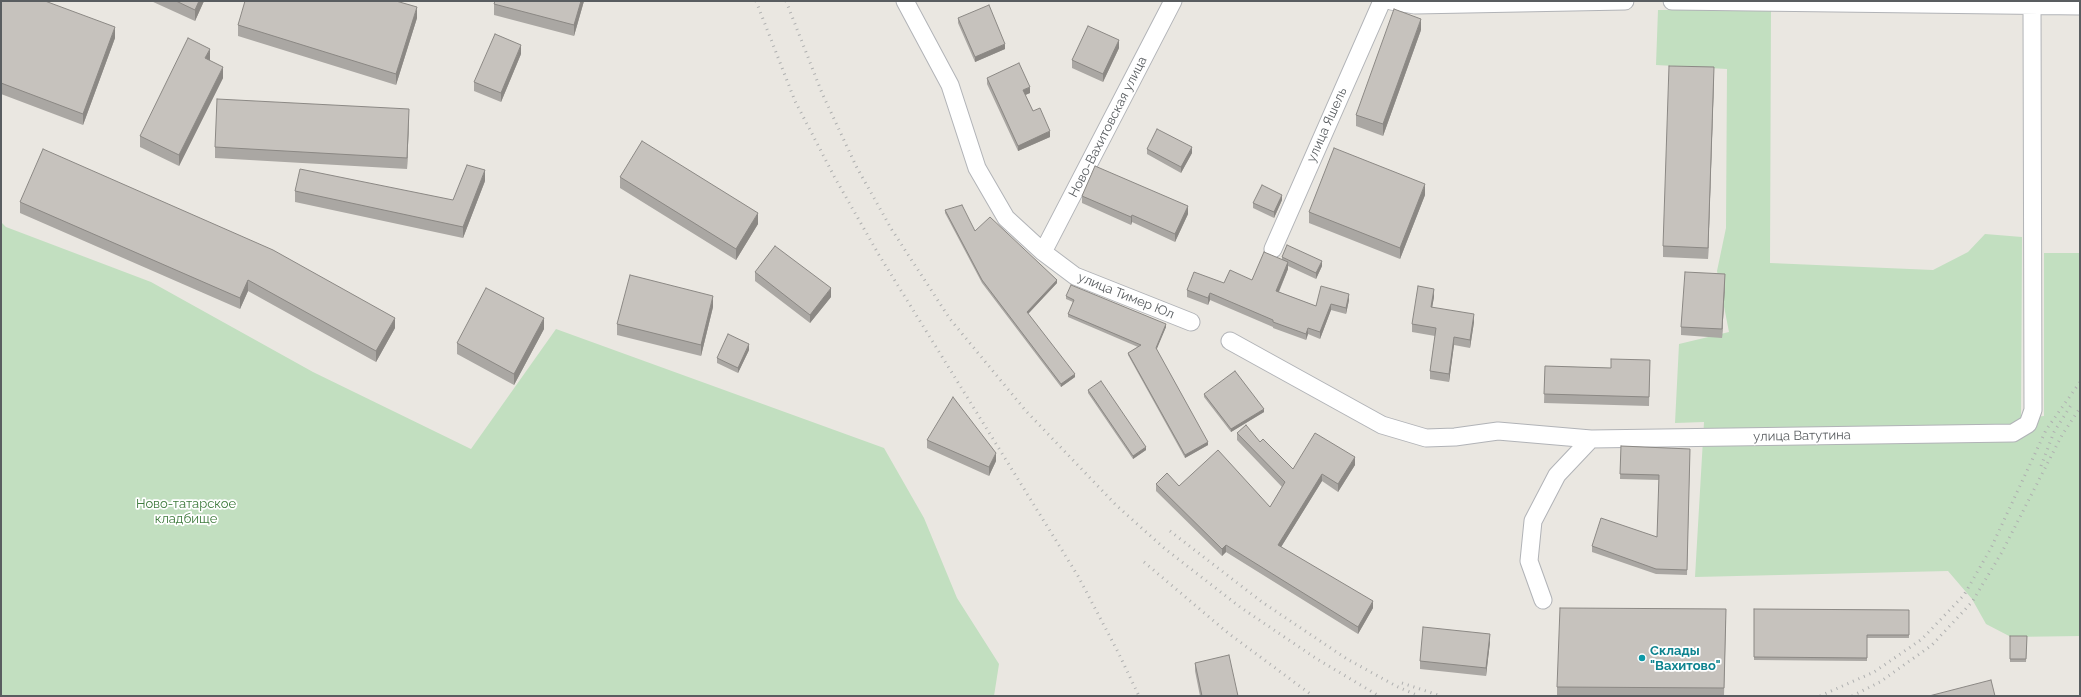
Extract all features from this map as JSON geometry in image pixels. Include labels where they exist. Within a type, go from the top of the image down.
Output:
[{"type":"street","name":"улица Тимер Юл","points":[[905,1],[950,85],[977,168],[1006,218],[1043,252],[1075,276],[1191,322]]},
{"type":"street","name":"Ново-Вахитовская улица","points":[[1043,252],[1172,1]]},
{"type":"street","name":"улица Яшель","points":[[1273,249],[1382,1]]},
{"type":"street","points":[[1391,1],[1415,5],[1625,1]]},
{"type":"street","points":[[1672,1],[1983,3],[2032,6],[2080,6]]},
{"type":"street","name":"улица Ватутина","points":[[1230,341],[1382,424],[1402,432],[1426,438],[1455,437],[1498,431],[1591,440],[2013,433],[2028,424],[2033,410],[2032,6]]},
{"type":"street","points":[[1543,600],[1529,561],[1533,521],[1557,475],[1591,440]]},
{"type":"green space","points":[[1658,10],[1771,10],[1770,263],[1933,270],[1968,252],[1985,234],[2022,237],[2021,418],[2044,416],[2044,253],[2080,253],[2080,636],[2011,637],[1986,624],[1972,599],[1948,571],[1695,577],[1704,422],[1675,423],[1679,344],[1729,332],[1717,271],[1726,228],[1727,69],[1656,65]]},
{"type":"green space","name":"Ново-татарское кладбище","points":[[1,222],[6,227],[151,282],[313,372],[471,449],[556,329],[884,448],[924,518],[957,598],[999,664],[994,696],[1,696]]},
{"type":"building","points":[[1,1],[45,1],[115,27],[83,114],[1,83]]},
{"type":"building","points":[[176,1],[199,1],[195,10]]},
{"type":"building","points":[[245,1],[396,1],[417,7],[396,74],[238,25]]},
{"type":"building","points":[[495,1],[581,1],[574,25],[494,4]]},
{"type":"building","points":[[989,5],[1005,44],[975,57],[958,18]]},
{"type":"building","points":[[1394,9],[1421,19],[1383,124],[1356,115]]},
{"type":"building","points":[[1088,26],[1119,40],[1103,74],[1072,60]]},
{"type":"building","points":[[495,34],[521,45],[501,93],[474,82]]},
{"type":"building","points":[[188,38],[210,49],[205,58],[223,67],[179,155],[140,136]]},
{"type":"building","points":[[1019,63],[1030,87],[1023,90],[1033,111],[1040,108],[1050,131],[1018,146],[987,78]]},
{"type":"building","points":[[1669,66],[1714,67],[1708,248],[1663,246]]},
{"type":"building","points":[[217,99],[409,109],[407,158],[215,147]]},
{"type":"building","points":[[1157,129],[1192,147],[1181,167],[1147,149]]},
{"type":"building","points":[[642,141],[758,213],[736,249],[620,177]]},
{"type":"building","points":[[1334,148],[1425,184],[1400,248],[1309,212]]},
{"type":"building","points":[[43,149],[273,250],[395,318],[376,351],[248,280],[240,298],[20,202]]},
{"type":"building","points":[[467,165],[485,170],[463,227],[295,191],[300,169],[453,200]]},
{"type":"building","points":[[1095,166],[1188,206],[1175,234],[1132,215],[1131,217],[1082,196]]},
{"type":"building","points":[[1262,185],[1282,195],[1274,212],[1253,203]]},
{"type":"building","points":[[962,205],[975,231],[990,217],[1057,280],[1027,312],[1075,374],[1061,384],[982,280],[945,210]]},
{"type":"building","points":[[1287,245],[1322,261],[1316,273],[1282,257]]},
{"type":"building","points":[[775,246],[831,288],[810,315],[755,272]]},
{"type":"building","points":[[1264,252],[1288,262],[1276,291],[1316,306],[1321,286],[1349,294],[1346,308],[1331,304],[1320,332],[1308,328],[1306,334],[1273,322],[1273,320],[1210,293],[1208,298],[1187,290],[1194,272],[1224,283],[1230,270],[1252,280]]},
{"type":"building","points":[[1685,272],[1725,274],[1722,329],[1681,327]]},
{"type":"building","points":[[630,275],[713,296],[701,345],[617,324]]},
{"type":"building","points":[[1071,285],[1166,324],[1156,348],[1208,442],[1185,455],[1128,353],[1141,345],[1068,314],[1074,300],[1066,296]]},
{"type":"building","points":[[1418,286],[1434,289],[1431,307],[1474,314],[1470,340],[1454,337],[1449,374],[1430,371],[1436,328],[1412,324]]},
{"type":"building","points":[[486,288],[544,318],[514,374],[457,343]]},
{"type":"building","points":[[728,334],[749,344],[738,368],[717,358]]},
{"type":"building","points":[[1611,359],[1650,360],[1649,397],[1544,394],[1545,366],[1611,368]]},
{"type":"building","points":[[1235,371],[1264,409],[1231,429],[1204,394]]},
{"type":"building","points":[[1101,381],[1146,447],[1133,456],[1088,390]]},
{"type":"building","points":[[953,397],[996,453],[989,467],[927,440]]},
{"type":"building","points":[[1246,425],[1260,442],[1263,439],[1293,469],[1315,433],[1355,457],[1338,484],[1322,474],[1278,545],[1373,601],[1358,627],[1226,545],[1222,549],[1156,484],[1167,473],[1179,486],[1218,450],[1270,507],[1285,482],[1237,433]]},
{"type":"building","points":[[1621,446],[1690,449],[1687,570],[1656,569],[1592,546],[1601,518],[1657,537],[1659,475],[1620,474]]},
{"type":"building","name":"Склады \"Вахитово\"","points":[[1560,608],[1726,609],[1724,688],[1557,687]]},
{"type":"building","points":[[1754,609],[1909,610],[1909,635],[1867,635],[1867,658],[1754,657]]},
{"type":"building","points":[[1423,627],[1490,634],[1486,668],[1420,661]]},
{"type":"building","points":[[2010,636],[2027,636],[2026,659],[2010,659]]},
{"type":"building","points":[[1229,655],[1238,696],[1202,696],[1195,663]]},
{"type":"building","points":[[1991,680],[1995,696],[1929,696]]},
{"type":"railway","points":[[756,1],[795,101],[835,178],[879,255],[1078,576],[1118,652],[1139,696]]},
{"type":"railway","points":[[786,1],[822,93],[856,166],[892,230],[950,319],[1026,411],[1116,505],[1164,548],[1240,607],[1317,659],[1379,696]]},
{"type":"railway","points":[[1820,696],[1874,672],[1922,639],[1964,595],[1991,548],[2046,430],[2080,382]]},
{"type":"railway","points":[[2041,466],[2054,432],[2073,402]]},
{"type":"railway","points":[[1852,696],[1880,682],[1932,645],[1972,602],[2002,552],[2062,435],[2080,408]]},
{"type":"railway","points":[[1170,531],[1262,602],[1347,659],[1398,687],[1419,696]]},
{"type":"railway","points":[[1144,562],[1228,633],[1313,696]]},
{"type":"railway","points":[[1402,683],[1441,696]]},
{"type":"place","name":"Склады \"Вахитово\"","points":[[1642,658]]}]
